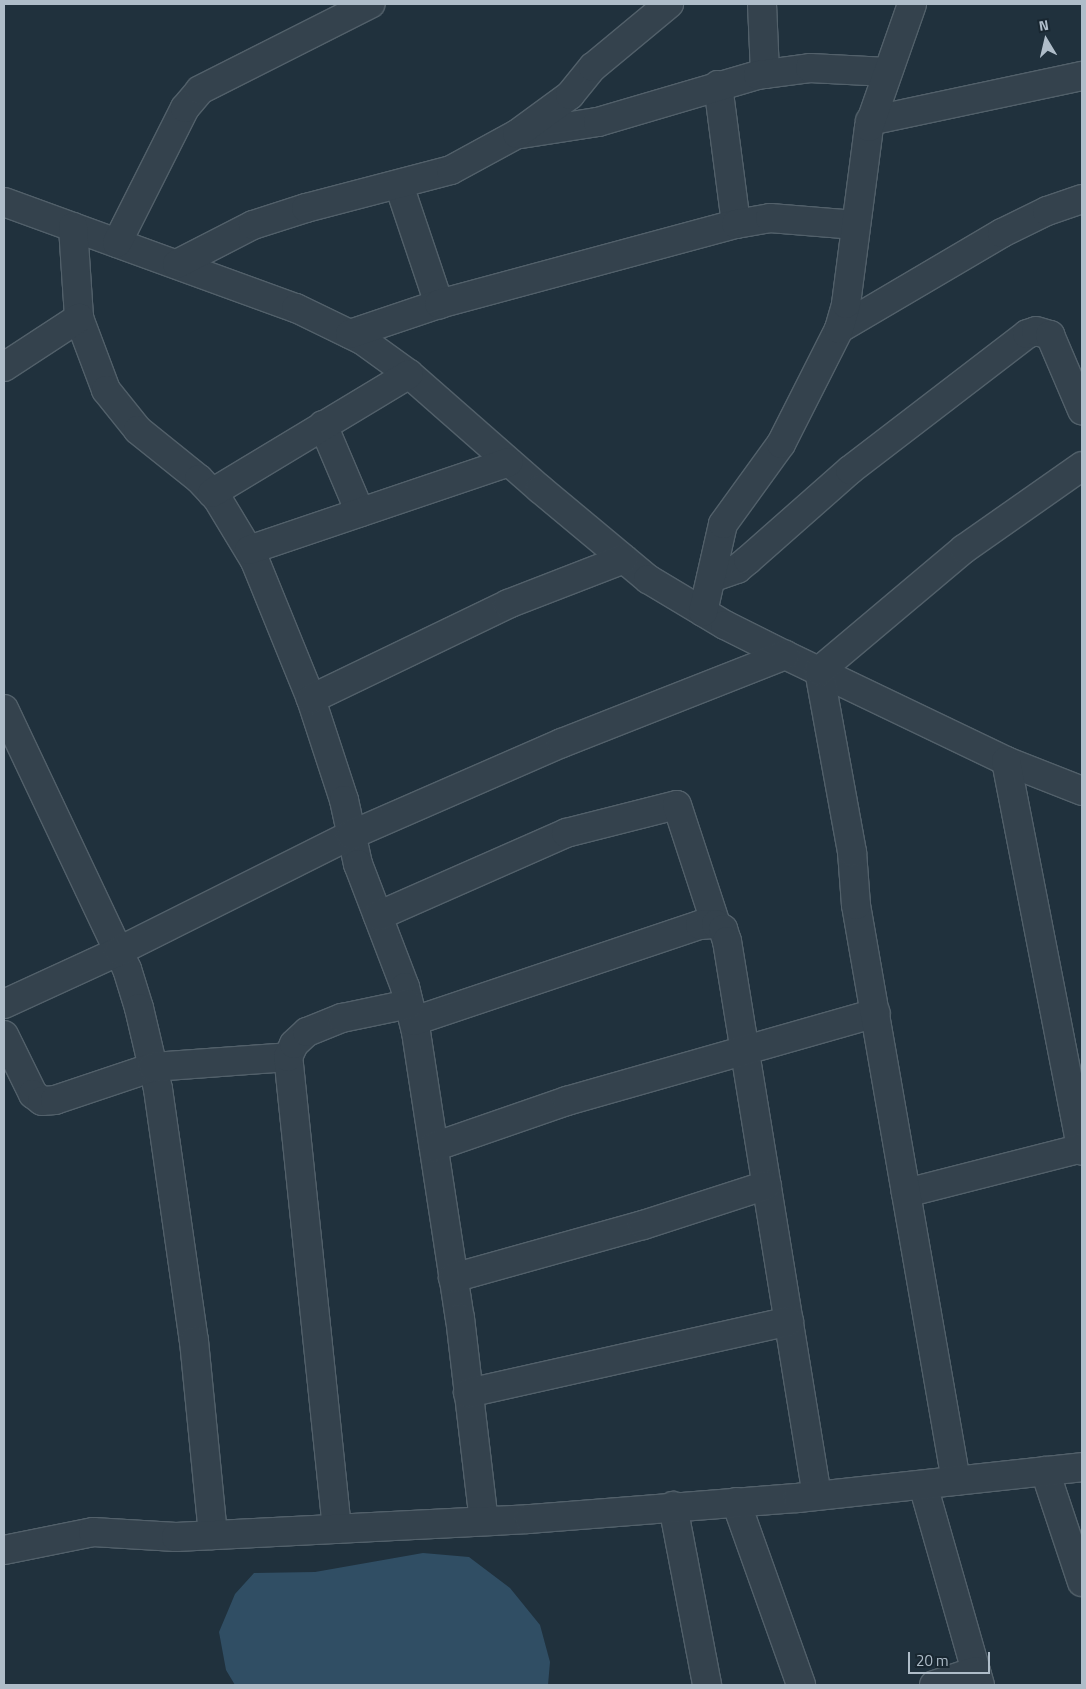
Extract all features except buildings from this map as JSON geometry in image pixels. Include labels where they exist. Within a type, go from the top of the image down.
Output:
[{"type":"street","points":[[117,243],[185,108],[200,90],[370,4]]},
{"type":"street","points":[[762,4],[765,74]]},
{"type":"street","points":[[703,612],[723,524],[781,444],[839,329],[846,304],[870,121],[912,4]]},
{"type":"street","points":[[177,264],[253,225],[306,208],[451,170],[517,134],[570,95],[593,67],[659,7]]},
{"type":"street","points":[[517,134],[598,122],[718,85],[765,74],[810,68],[887,72]]},
{"type":"street","points":[[870,121],[1082,76]]},
{"type":"street","points":[[718,85],[736,224]]},
{"type":"street","points":[[399,185],[439,304]]},
{"type":"street","points":[[839,329],[1002,233],[1047,211],[1082,198]]},
{"type":"street","points":[[4,202],[296,308],[350,334],[409,374],[509,462],[648,579],[703,612],[785,655],[1006,761],[1082,791]]},
{"type":"street","points":[[350,334],[439,304],[736,224],[770,218],[856,225]]},
{"type":"street","points":[[74,228],[79,318],[106,390],[138,430],[212,493],[248,550],[311,699],[344,800],[358,864],[412,1012],[453,1278],[484,1521]]},
{"type":"street","points":[[4,367],[79,318]]},
{"type":"street","points":[[711,578],[736,569],[748,560],[850,470],[1027,334],[1036,331],[1050,335],[1082,410]]},
{"type":"street","points":[[212,493],[409,374]]},
{"type":"street","points":[[323,425],[360,512]]},
{"type":"street","points":[[248,550],[509,462]]},
{"type":"street","points":[[819,671],[964,549],[1082,466]]},
{"type":"street","points":[[311,699],[508,604],[624,559]]},
{"type":"street","points":[[4,1004],[119,951],[351,835],[562,743],[785,655]]},
{"type":"street","points":[[819,671],[852,852],[856,905],[956,1481]]},
{"type":"street","points":[[4,709],[119,951],[140,1008],[153,1067],[194,1341],[213,1535]]},
{"type":"street","points":[[906,1193],[1082,1150],[1077,1097],[1006,761]]},
{"type":"street","points":[[378,916],[566,833],[677,805],[716,924],[723,929],[727,941],[817,1496]]},
{"type":"street","points":[[337,1528],[288,1057],[294,1044],[307,1032],[342,1018],[412,1012],[700,925],[716,924]]},
{"type":"street","points":[[434,1147],[567,1101],[876,1013]]},
{"type":"street","points":[[4,1035],[33,1094],[42,1101],[55,1100],[153,1067],[288,1057]]},
{"type":"street","points":[[453,1278],[642,1225],[767,1186]]},
{"type":"street","points":[[468,1394],[789,1321]]},
{"type":"street","points":[[4,1550],[93,1532],[176,1537],[484,1521],[817,1496],[1082,1467]]},
{"type":"street","points":[[1046,1471],[1082,1582]]},
{"type":"street","points":[[923,1485],[978,1678],[934,1685]]},
{"type":"street","points":[[736,1502],[801,1685]]},
{"type":"street","points":[[673,1506],[706,1685]]},
{"type":"water","points":[[423,1553],[469,1557],[510,1588],[540,1625],[550,1662],[548,1685],[235,1685],[226,1670],[219,1632],[235,1594],[254,1573],[315,1572]]}]
